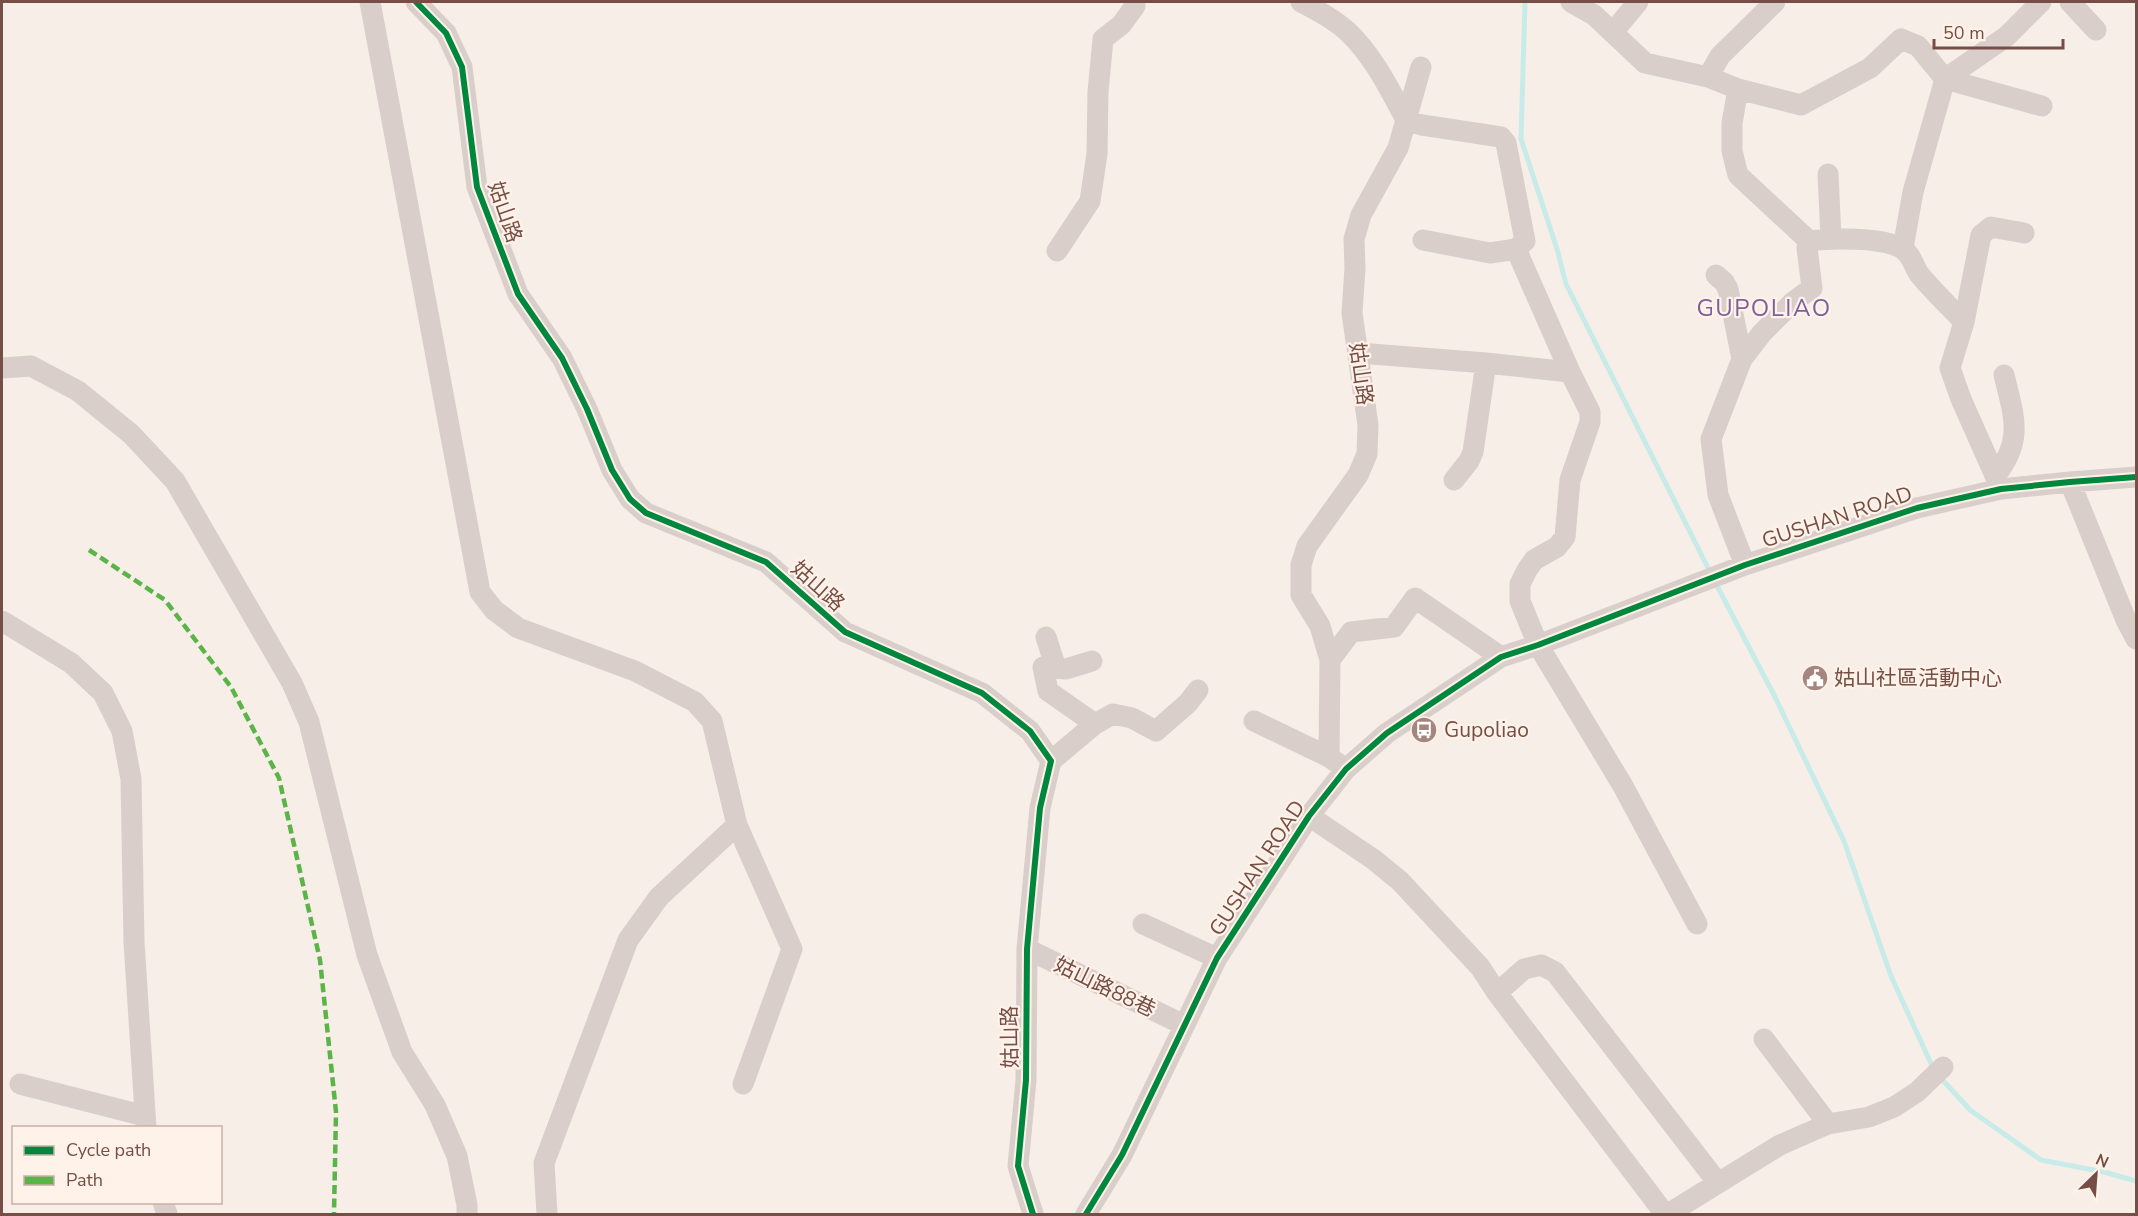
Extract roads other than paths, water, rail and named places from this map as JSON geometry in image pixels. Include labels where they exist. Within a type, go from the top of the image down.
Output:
[{"type":"street","points":[[370,2],[480,592],[494,610],[518,628],[636,671],[695,702],[712,721],[737,825],[792,949],[743,1084]]},
{"type":"street","name":"姑山路","points":[[416,2],[446,33],[462,67],[477,187],[518,294],[562,358],[587,409],[612,470],[630,498],[646,513],[766,562],[845,632],[982,693],[1030,731],[1051,761],[1040,808],[1027,950],[1026,1080],[1018,1166],[1033,1215]]},
{"type":"street","points":[[1057,250],[1090,201],[1097,154],[1098,92],[1103,39],[1121,25],[1135,6],[1134,2]]},
{"type":"street","points":[[1300,2],[1331,18],[1359,44],[1388,87],[1406,120],[1422,125],[1502,137],[1506,143],[1525,241],[1516,249],[1490,254],[1423,240]]},
{"type":"street","points":[[1571,2],[1594,15],[1646,63],[1708,77],[1738,89],[1801,105],[1870,68],[1901,39],[1918,46],[1945,79],[2042,106]]},
{"type":"street","points":[[1613,32],[1638,2]]},
{"type":"street","points":[[1708,77],[1720,56],[1775,2]]},
{"type":"street","points":[[1903,248],[1912,192],[1945,79],[2007,36],[2041,2]]},
{"type":"street","points":[[2070,2],[2096,30]]},
{"type":"street","name":"姑山路","points":[[1337,763],[1330,660],[1320,626],[1301,595],[1300,573],[1307,546],[1358,475],[1366,454],[1368,425],[1352,313],[1354,239],[1361,215],[1398,148],[1421,67]]},
{"type":"street","points":[[1738,89],[1732,123],[1732,152],[1738,175],[1809,241]]},
{"type":"street","points":[[1827,174],[1831,238]]},
{"type":"street","points":[[1998,483],[1950,368],[1964,322],[1982,235],[1991,227],[2024,234]]},
{"type":"street","points":[[1809,241],[1831,238],[1890,243],[1903,248],[1910,256],[1918,273],[1964,322]]},
{"type":"street","points":[[1736,568],[1718,495],[1711,440],[1742,359],[1762,333],[1793,302],[1812,288],[1806,248],[1809,241]]},
{"type":"street","points":[[1516,249],[1590,412],[1590,422],[1570,480],[1565,537],[1557,547],[1534,560],[1520,584],[1520,601],[1538,645],[1623,786],[1697,924]]},
{"type":"street","points":[[1716,275],[1724,282],[1728,290],[1742,359]]},
{"type":"street","points":[[1359,353],[1570,372]]},
{"type":"street","points":[[1454,480],[1473,452],[1486,363]]},
{"type":"street","points":[[2,368],[31,366],[78,391],[131,434],[175,481],[292,683],[309,722],[367,955],[402,1052],[435,1105],[457,1156],[467,1215]]},
{"type":"street","points":[[1998,483],[2013,442],[2015,419],[2004,375]]},
{"type":"street","name":"GUSHAN ROAD","points":[[1086,1215],[1122,1155],[1217,958],[1309,816],[1337,763],[1387,733],[1501,657],[1538,645],[1736,568],[1998,483],[2070,482],[2136,477]]},
{"type":"street","points":[[2070,482],[2126,620],[2136,639]]},
{"type":"street","points":[[1330,660],[1352,632],[1394,627],[1415,598],[1501,657]]},
{"type":"street","points":[[2,621],[71,663],[103,693],[122,731],[131,778],[134,942],[145,1122],[20,1084]]},
{"type":"street","points":[[1046,637],[1056,668]]},
{"type":"street","points":[[1092,661],[1066,669],[1043,667],[1048,691],[1095,723]]},
{"type":"street","points":[[1051,761],[1095,723],[1113,714],[1132,718],[1156,731],[1188,703],[1198,690]]},
{"type":"street","points":[[1254,721],[1337,763]]},
{"type":"street","points":[[1309,816],[1373,859],[1400,881],[1480,967],[1497,993],[1666,1215],[1780,1145],[1828,1124],[1869,1117],[1894,1107],[1917,1092],[1943,1067]]},
{"type":"street","points":[[547,1215],[544,1163],[628,939],[659,897],[737,825]]},
{"type":"street","points":[[1143,924],[1217,958]]},
{"type":"street","name":"姑山路88巷","points":[[1027,950],[1184,1025]]},
{"type":"street","points":[[1497,993],[1524,969],[1541,965],[1555,972],[1718,1183]]},
{"type":"street","points":[[1764,1038],[1828,1124]]},
{"type":"waterway","points":[[1525,2],[1521,139],[1566,284],[1711,574]]},
{"type":"waterway","points":[[1715,582],[1775,697],[1844,841],[1891,976],[1933,1068]]},
{"type":"waterway","points":[[1939,1076],[1970,1110],[2041,1160],[2104,1172],[2136,1181]]},
{"type":"place","name":"姑山社區活動中心","points":[[1815,678]]},
{"type":"place","name":"Gupoliao","points":[[1424,730]]},
{"type":"district","name":"GUPOLIAO","points":[[1764,308]]}]
